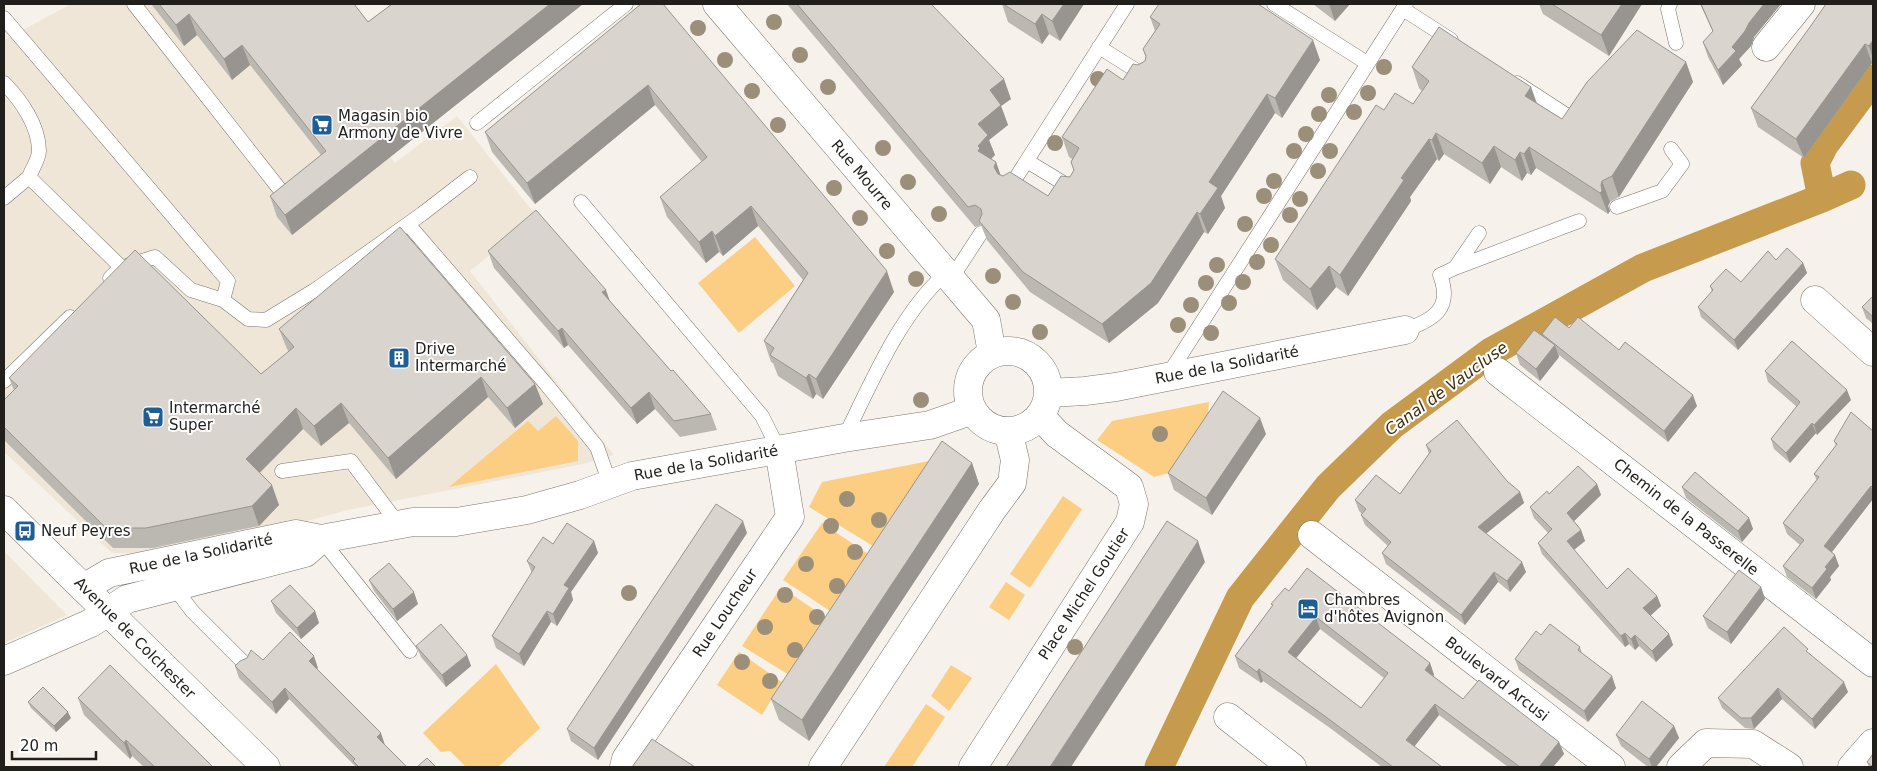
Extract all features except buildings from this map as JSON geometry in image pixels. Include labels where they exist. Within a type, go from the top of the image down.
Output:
[{"type":"street","name":"Rue Mourre","points":[[717,4],[986,320],[992,353]]},
{"type":"street","points":[[1766,47],[1801,4]]},
{"type":"street","points":[[1815,300],[1873,352]]},
{"type":"street","name":"Rue de la Solidarité","points":[[1044,405],[1085,392],[1405,330]]},
{"type":"street","points":[[1004,350],[1027,354],[1044,370],[1048,382],[1044,405],[1031,424],[1020,429],[998,430],[988,426],[972,410],[968,397],[968,383],[973,371],[981,360],[992,353],[1004,350]]},
{"type":"street","name":"Chemin de la Passerelle","points":[[1498,372],[1873,663]]},
{"type":"street","name":"Place Michel Goutier","points":[[973,767],[1130,522],[1134,504],[1129,487],[1057,434],[1044,405]]},
{"type":"street","name":"Rue de la Solidarité","points":[[84,588],[109,573],[296,534],[322,539],[406,524],[456,522],[528,510],[580,496],[632,476],[844,438],[930,425],[972,410]]},
{"type":"street","points":[[823,767],[992,510],[1012,484],[1015,460],[1008,431]]},
{"type":"street","name":"Rue Loucheur","points":[[624,767],[626,759],[790,516],[779,450]]},
{"type":"street","name":"Avenue de Colchester","points":[[4,510],[266,767]]},
{"type":"street","name":"Boulevard Arcusi","points":[[1312,535],[1611,767]]},
{"type":"street","name":"Rue de la Solidarité","points":[[4,661],[91,622],[127,599],[305,553],[322,539]]},
{"type":"street","points":[[1228,717],[1292,767]]},
{"type":"street","points":[[1681,767],[1706,743],[1753,744],[1789,767]]},
{"type":"street","points":[[1852,767],[1873,743]]},
{"type":"lane","points":[[134,4],[285,196]]},
{"type":"lane","points":[[477,123],[626,4]]},
{"type":"lane","points":[[1010,186],[1127,4]]},
{"type":"lane","points":[[1274,4],[1367,63]]},
{"type":"lane","points":[[1670,4],[1668,9],[1676,43]]},
{"type":"lane","points":[[1168,376],[1404,6],[1459,45]]},
{"type":"lane","points":[[4,18],[228,280],[223,300]]},
{"type":"lane","points":[[1099,47],[1145,76]]},
{"type":"lane","points":[[1507,76],[1571,118]]},
{"type":"lane","points":[[4,83],[18,98],[34,127],[40,152],[29,176],[4,198]]},
{"type":"lane","points":[[1616,207],[1662,191],[1682,164],[1671,150]]},
{"type":"lane","points":[[1027,161],[1073,189]]},
{"type":"lane","points":[[29,176],[121,267]]},
{"type":"lane","points":[[101,286],[121,267],[155,257],[191,290],[223,300],[248,318],[266,320],[315,290],[470,177]]},
{"type":"lane","points":[[581,202],[762,416],[779,450]]},
{"type":"lane","points":[[1405,330],[1426,323],[1435,316],[1441,307],[1444,294],[1440,275],[1579,221]]},
{"type":"lane","points":[[408,224],[546,384],[597,447],[610,484]]},
{"type":"lane","points":[[844,438],[905,320],[933,284],[949,276],[981,233]]},
{"type":"lane","points":[[1455,268],[1479,233]]},
{"type":"lane","points":[[4,381],[81,306]]},
{"type":"lane","points":[[282,471],[351,461],[406,524]]},
{"type":"lane","points":[[322,539],[410,651]]},
{"type":"lane","points":[[174,587],[192,611],[245,664]]},
{"type":"shaded area","points":[[71,4],[264,4],[395,163],[457,116],[537,217],[470,271],[614,455],[583,464],[348,510],[185,554],[112,553],[4,452],[4,40]]},
{"type":"shaded area","points":[[755,237],[795,286],[739,333],[698,283]]},
{"type":"shaded area","points":[[1209,402],[1208,414],[1169,473],[1154,477],[1097,440],[1112,421]]},
{"type":"shaded area","points":[[556,416],[578,441],[578,461],[449,487],[528,421],[538,431]]},
{"type":"shaded area","points":[[929,461],[873,546],[809,507],[822,482]]},
{"type":"shaded area","points":[[1063,496],[1082,509],[1030,588],[1010,574]]},
{"type":"shaded area","points":[[822,523],[868,554],[830,611],[783,580]]},
{"type":"shaded area","points":[[4,551],[67,615],[4,643]]},
{"type":"shaded area","points":[[1006,582],[1025,595],[1009,620],[989,607]]},
{"type":"shaded area","points":[[781,587],[825,617],[789,675],[742,646]]},
{"type":"shaded area","points":[[739,652],[782,682],[762,715],[717,685]]},
{"type":"shaded area","points":[[496,664],[540,728],[498,767],[466,767],[450,751],[441,752],[423,733]]},
{"type":"shaded area","points":[[951,665],[972,678],[949,711],[931,696]]},
{"type":"shaded area","points":[[926,704],[945,717],[912,767],[884,767]]},
{"type":"waterway","name":"Canal de Vaucluse","points":[[1822,198],[1815,163],[1824,145],[1873,79]]},
{"type":"waterway","name":"Canal de Vaucluse","points":[[1159,767],[1240,598],[1328,487],[1392,425],[1491,352],[1643,268],[1851,185]]},
{"type":"place","name":"Magasin bio Armony de Vivre","points":[[322,125]]},
{"type":"place","name":"Drive Intermarché","points":[[399,358]]},
{"type":"place","name":"Intermarché Super","points":[[153,417]]},
{"type":"place","name":"Neuf Peyres","points":[[25,531]]},
{"type":"place","name":"Chambres d'hôtes Avignon","points":[[1308,609]]}]
